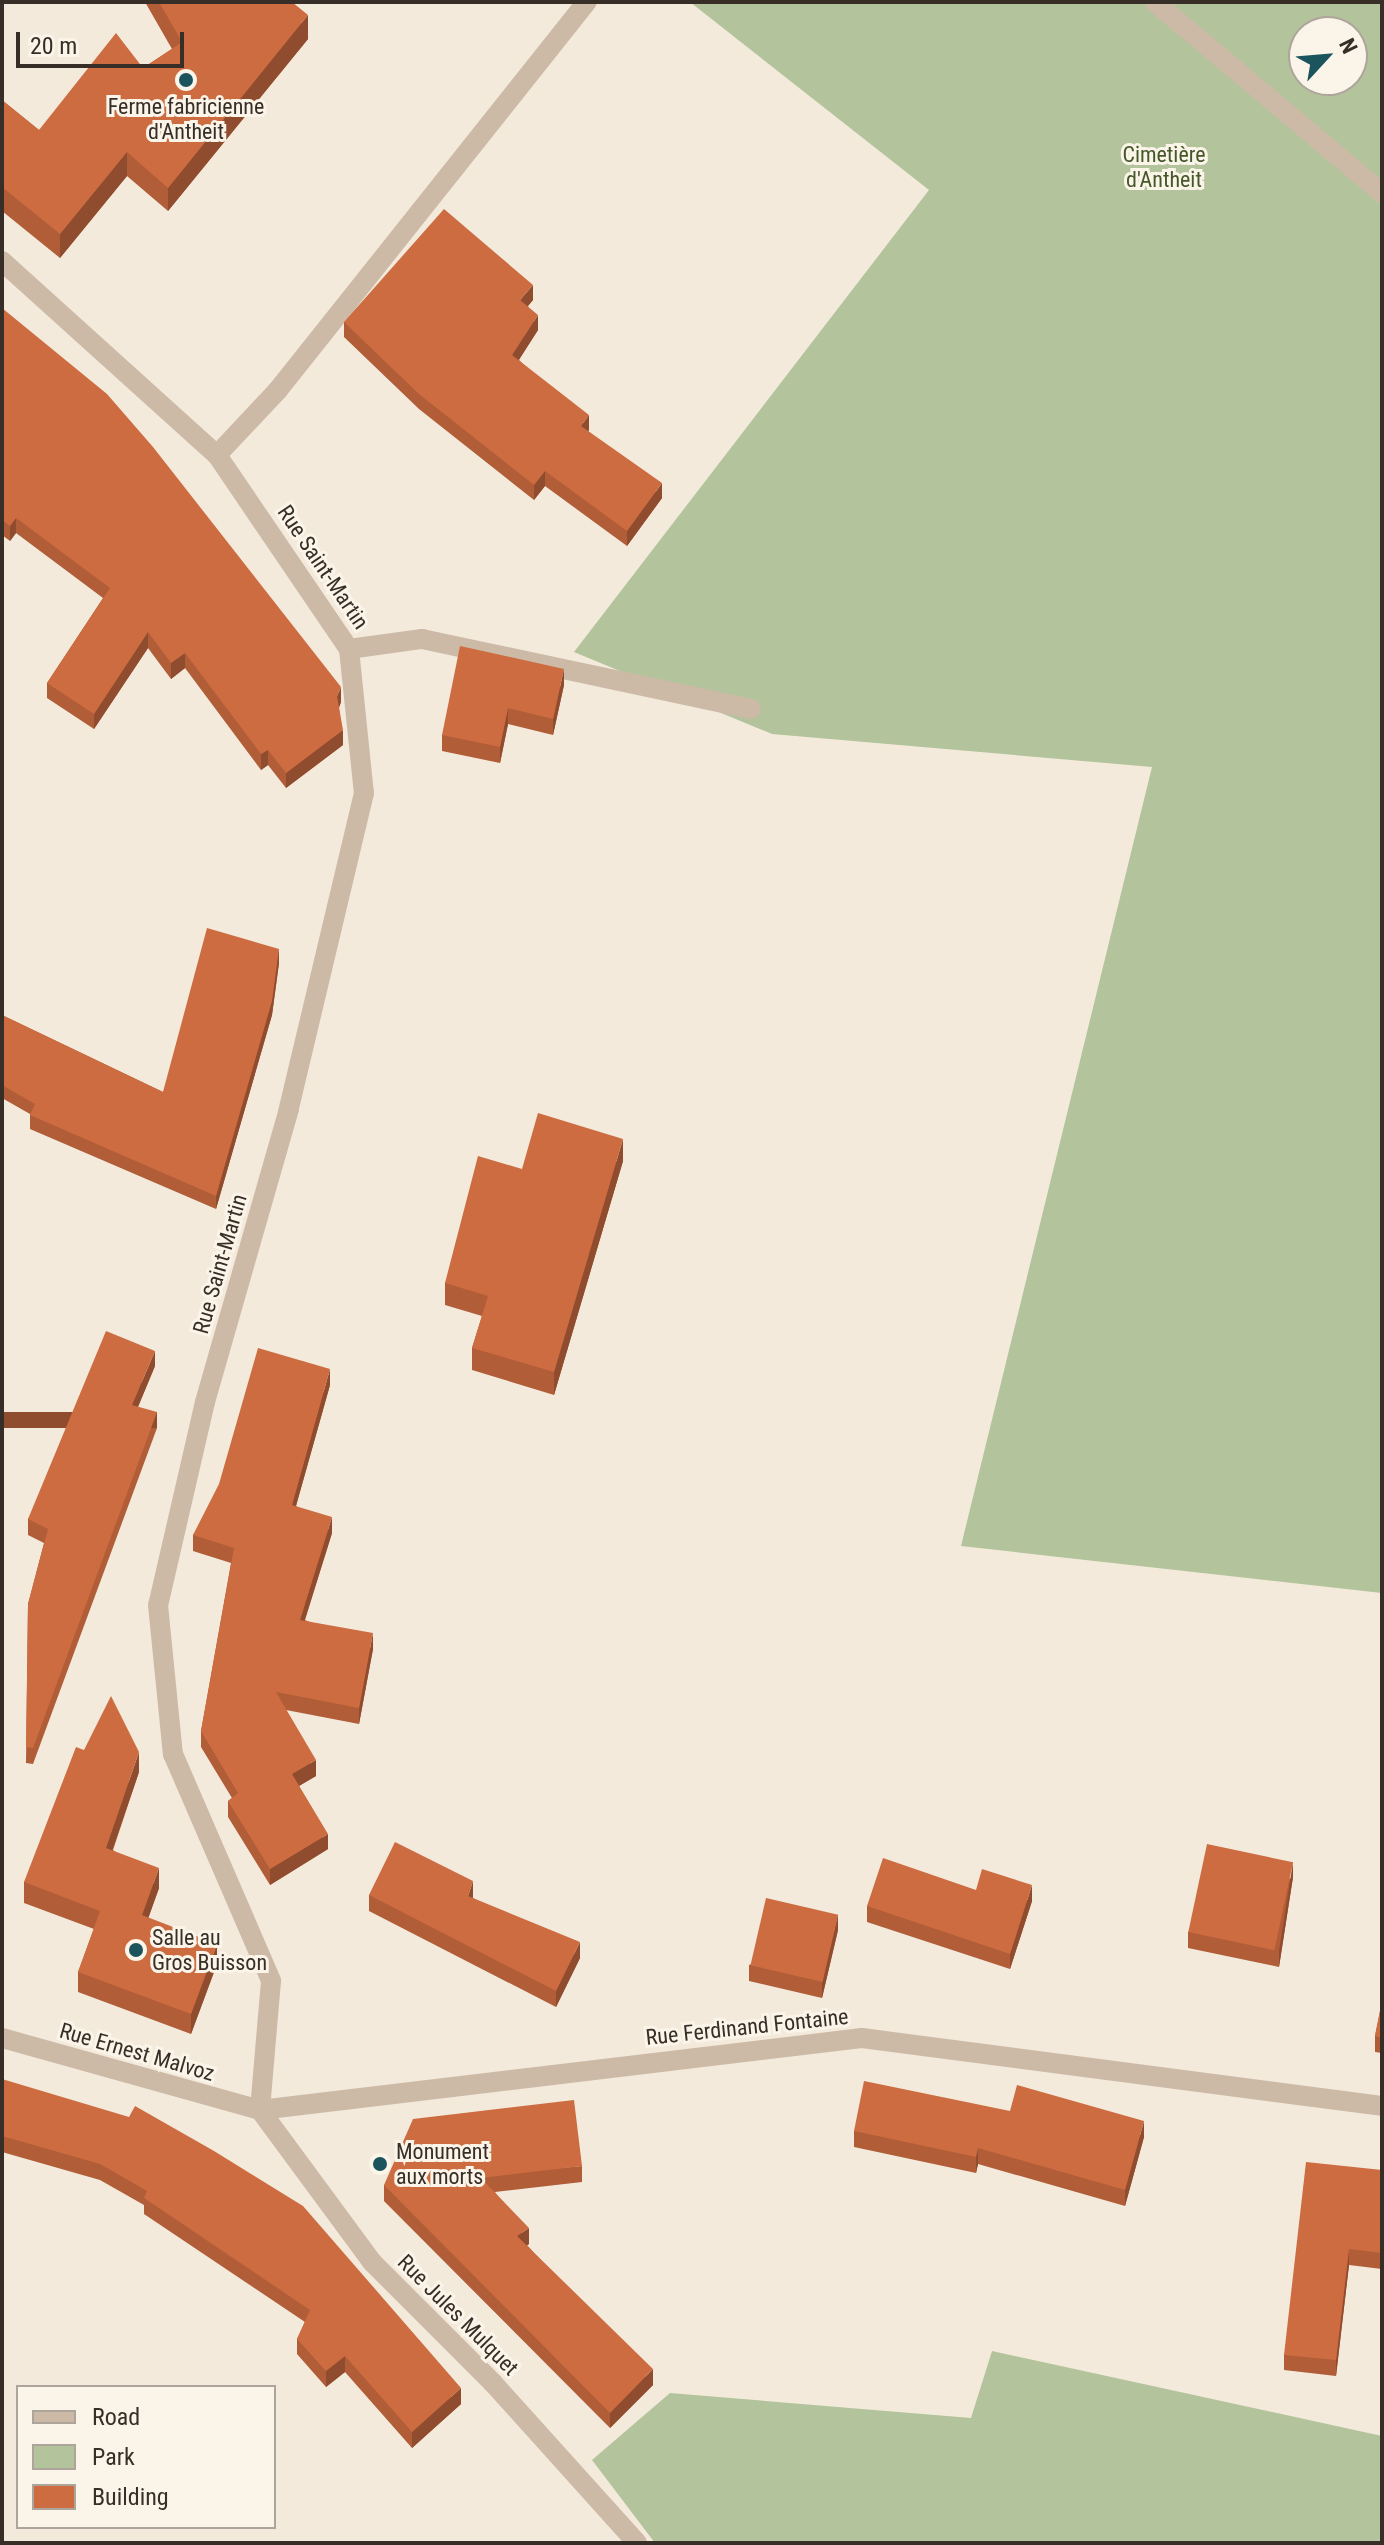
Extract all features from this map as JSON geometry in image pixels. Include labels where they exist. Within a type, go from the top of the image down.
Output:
[{"type":"street","points":[[217,455],[278,390],[587,2]]},
{"type":"street","points":[[1155,2],[1382,193]]},
{"type":"street","name":"Rue Saint-Martin","points":[[2,261],[217,455],[349,649],[364,793],[289,1109],[205,1402],[158,1605],[173,1754],[271,1981],[260,2110]]},
{"type":"street","points":[[349,649],[422,639],[751,709]]},
{"type":"street","name":"Rue Ernest Malvoz","points":[[2,2038],[260,2110]]},
{"type":"street","name":"Rue Ferdinand Fontaine","points":[[260,2110],[862,2038],[1382,2106]]},
{"type":"street","name":"Rue Jules Mulquet","points":[[260,2110],[372,2262],[493,2383],[637,2543]]},
{"type":"green space","name":"Cimetière d'Antheit","points":[[690,2],[1382,2],[1382,1593],[961,1546],[1152,767],[772,734],[574,652],[929,190]]},
{"type":"green space","points":[[992,2351],[1382,2436],[1382,2543],[655,2543],[592,2460],[670,2393],[971,2418]]},
{"type":"building","name":"Ferme fabricienne d'Antheit","points":[[159,2],[292,2],[308,15],[168,188],[127,152],[60,234],[2,187],[2,100],[39,130],[116,33],[143,68],[182,42]]},
{"type":"building","points":[[444,209],[533,285],[520,300],[538,315],[512,355],[589,415],[581,426],[662,483],[627,531],[545,471],[534,485],[419,394],[344,322]]},
{"type":"building","points":[[2,308],[107,394],[153,447],[341,687],[337,696],[343,730],[286,773],[268,750],[261,754],[185,653],[171,663],[148,632],[94,714],[47,683],[110,588],[16,518],[10,526],[2,520]]},
{"type":"building","points":[[460,646],[564,669],[553,719],[508,708],[500,747],[442,735]]},
{"type":"building","points":[[207,928],[279,949],[272,1001],[216,1196],[30,1115],[35,1104],[2,1085],[2,1015],[163,1092]]},
{"type":"building","points":[[538,1113],[623,1139],[554,1372],[472,1348],[488,1296],[445,1283],[478,1156],[522,1169]]},
{"type":"building","points":[[106,1331],[155,1351],[132,1405],[157,1412],[33,1748],[26,1747],[28,1604],[48,1529],[28,1519]]},
{"type":"building","points":[[258,1348],[330,1369],[292,1505],[332,1517],[300,1620],[373,1633],[359,1708],[276,1692],[316,1760],[292,1774],[328,1834],[270,1869],[228,1801],[238,1793],[201,1731],[234,1548],[193,1535],[219,1484]]},
{"type":"building","points":[[111,1696],[139,1752],[106,1848],[159,1868],[142,1915],[217,1944],[191,2014],[78,1972],[100,1911],[24,1882],[76,1747],[84,1750]]},
{"type":"building","points":[[395,1842],[473,1881],[468,1896],[580,1942],[556,1991],[369,1895]]},
{"type":"building","points":[[1207,1844],[1293,1862],[1274,1950],[1188,1932]]},
{"type":"building","points":[[883,1858],[976,1890],[982,1869],[1032,1885],[1010,1954],[867,1906]]},
{"type":"building","points":[[766,1898],[838,1915],[823,1982],[750,1965]]},
{"type":"building","points":[[1382,2001],[1382,2038],[1375,2036]]},
{"type":"building","points":[[2,2079],[129,2117],[135,2106],[303,2206],[461,2388],[412,2432],[345,2356],[326,2371],[297,2339],[310,2310],[144,2198],[147,2191],[100,2164],[2,2136]]},
{"type":"building","points":[[864,2081],[1010,2111],[1017,2085],[1144,2121],[1125,2190],[978,2148],[976,2157],[854,2131]]},
{"type":"building","points":[[574,2100],[582,2166],[481,2178],[529,2228],[517,2236],[653,2369],[610,2413],[384,2185],[413,2119]]},
{"type":"building","points":[[1306,2162],[1382,2170],[1382,2253],[1349,2249],[1336,2360],[1284,2355]]},
{"type":"place","name":"Ferme fabricienne d'Antheit","points":[[186,80]]},
{"type":"place","name":"Salle au Gros Buisson","points":[[136,1950]]},
{"type":"place","name":"Monument aux morts","points":[[380,2164]]}]
